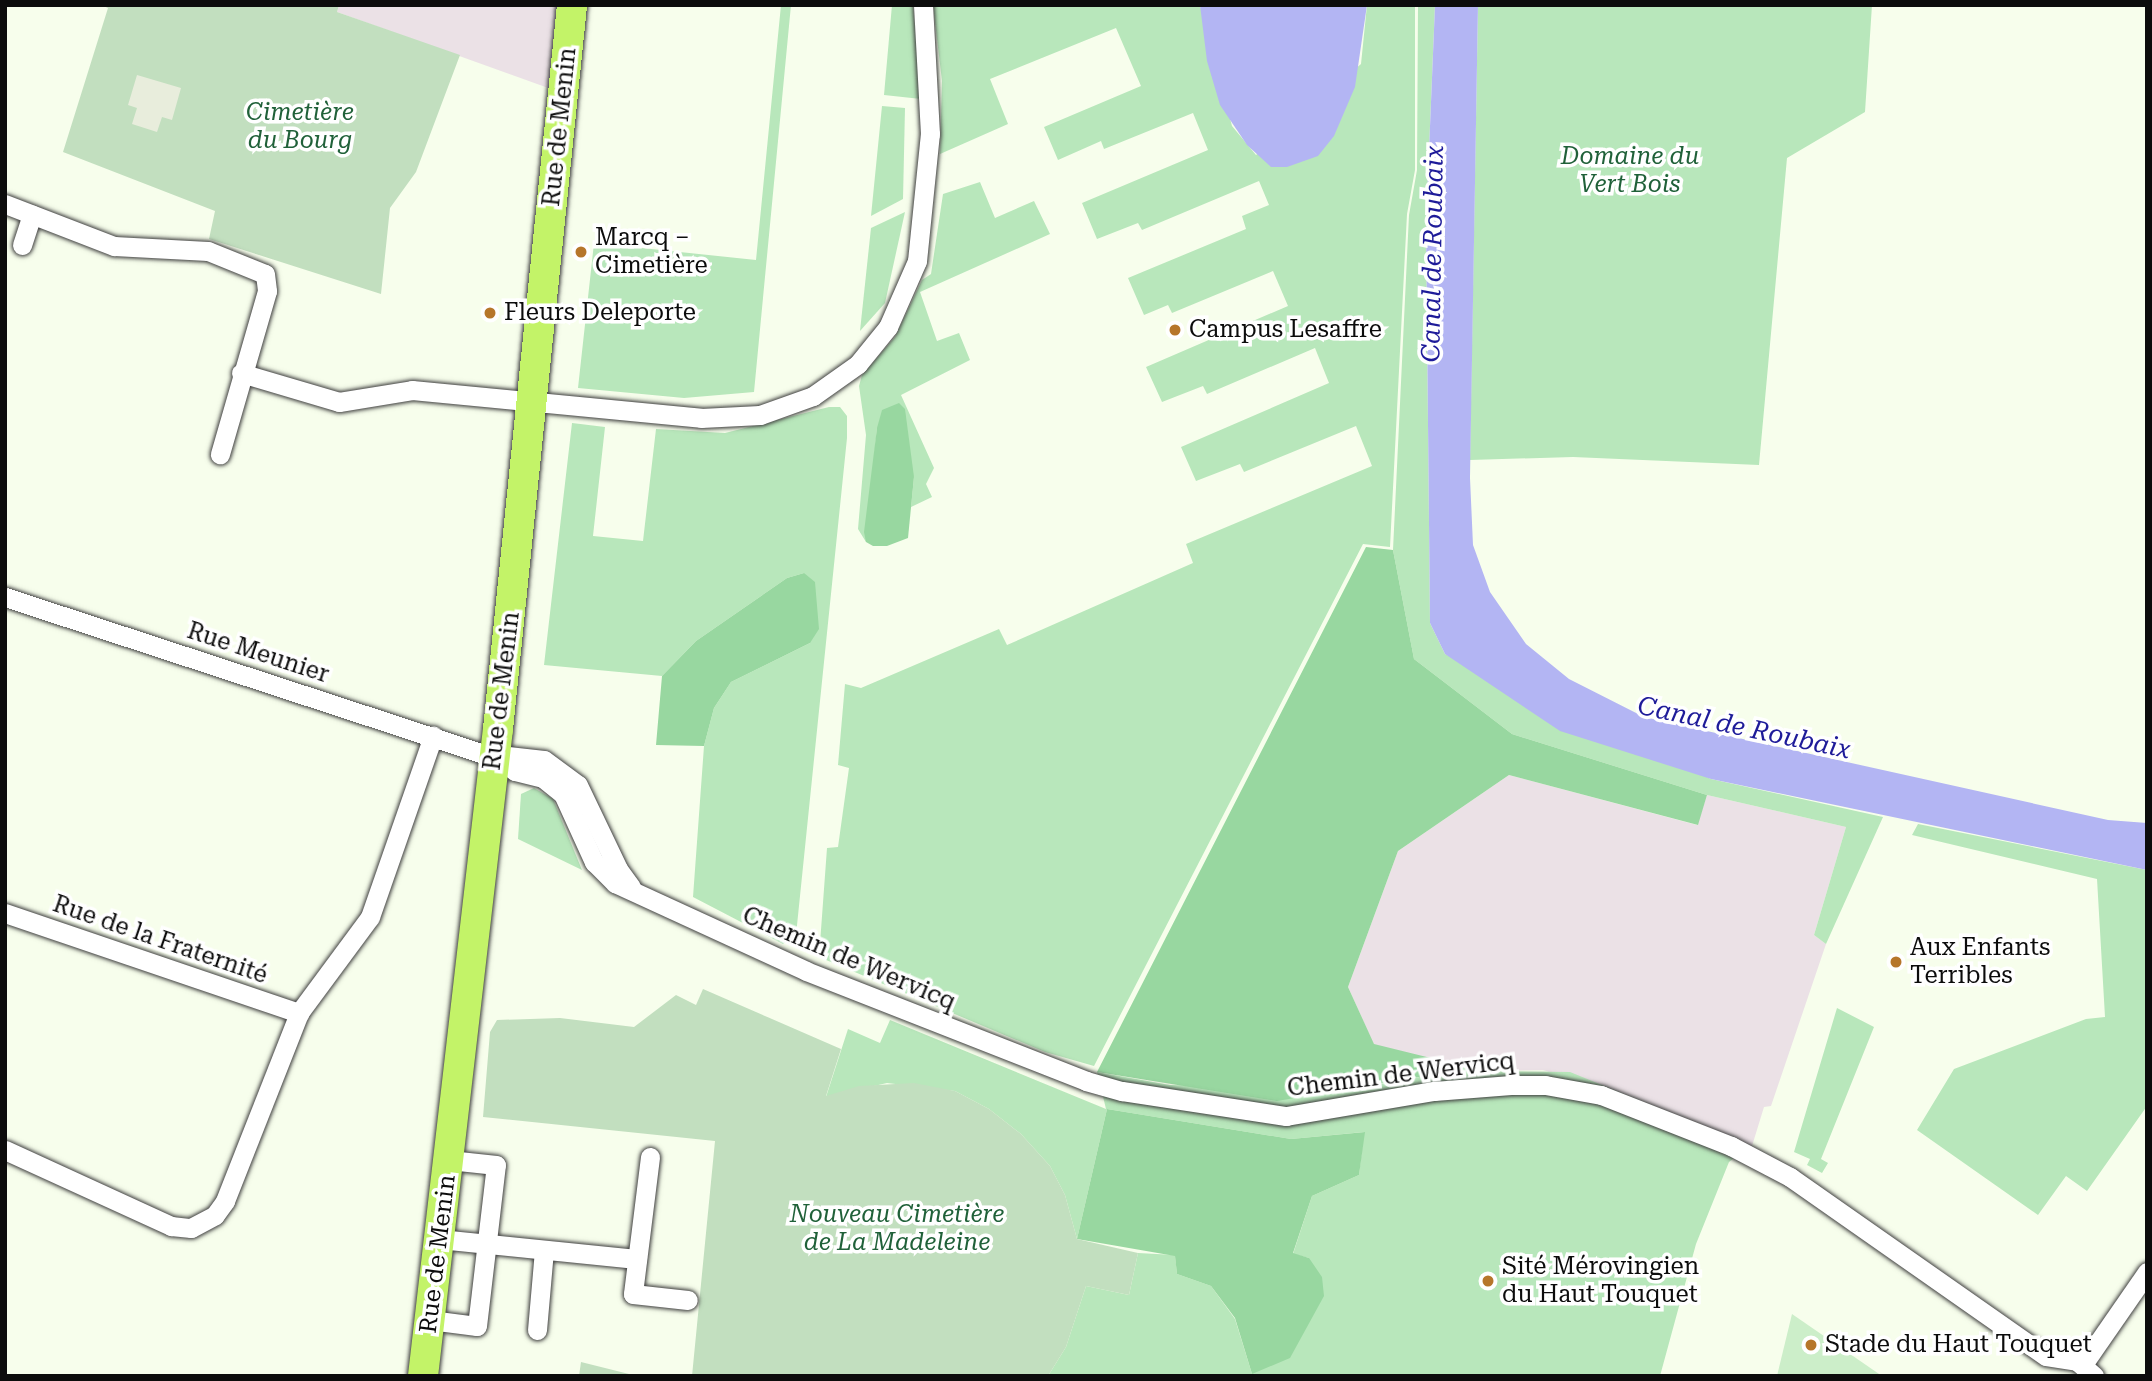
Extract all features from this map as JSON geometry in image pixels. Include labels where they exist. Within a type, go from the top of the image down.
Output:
[{"type":"main road","name":"Rue de Menin","points":[[438,1376],[437,1321],[505,759],[539,404],[572,5]]},
{"type":"main road","name":"Rue de Menin","points":[[539,404],[585,5]]},
{"type":"main road","name":"Rue de Menin","points":[[423,1376],[437,1321]]},
{"type":"street","points":[[241,373],[339,402],[404,390],[701,418],[744,417],[813,396],[858,364],[900,308],[922,239],[930,100],[923,5]]},
{"type":"street","points":[[5,204],[114,246],[208,251],[261,270],[267,291],[241,373],[220,454]]},
{"type":"street","points":[[22,245],[32,215]]},
{"type":"street","name":"Rue Meunier","points":[[5,597],[505,759]]},
{"type":"street","points":[[5,1150],[171,1226],[202,1224],[225,1201],[299,1013],[370,917],[433,736]]},
{"type":"street","name":"Chemin de Wervicq","points":[[505,759],[558,789],[598,869],[608,878],[825,979],[1122,1091],[1299,1116],[1434,1091],[1511,1085],[1574,1089],[1616,1100],[1731,1146],[1790,1177],[2046,1356],[2089,1369]]},
{"type":"street","name":"Rue de la Fraternité","points":[[5,913],[299,1013]]},
{"type":"street","points":[[650,1157],[633,1294],[688,1300]]},
{"type":"street","points":[[437,1321],[477,1326],[496,1165],[455,1161]]},
{"type":"street","points":[[446,1240],[637,1259]]},
{"type":"street","points":[[537,1330],[544,1250]]},
{"type":"street","points":[[2089,1369],[2147,1272]]},
{"type":"shaded area","points":[[339,5],[559,5],[551,89],[337,12]]},
{"type":"shaded area","points":[[137,75],[181,88],[172,120],[162,117],[157,132],[132,124],[137,108],[128,105]]},
{"type":"shaded area","points":[[1509,775],[1697,825],[1707,795],[1846,827],[1814,935],[1826,944],[1771,1106],[1764,1107],[1752,1146],[1618,1093],[1543,1070],[1482,1071],[1374,1045],[1348,987],[1398,851]]},
{"type":"green space","name":"Cimetière du Bourg","points":[[101,5],[339,5],[337,12],[460,55],[416,172],[390,208],[381,294],[209,239],[215,211],[63,152],[108,8]]},
{"type":"green space","points":[[781,5],[791,5],[754,392],[684,398],[578,388],[594,243],[756,260]]},
{"type":"green space","points":[[892,5],[913,5],[921,99],[884,95]]},
{"type":"green space","points":[[933,5],[1200,5],[1232,126],[1256,155],[1361,64],[1367,5],[1415,5],[1415,170],[1407,214],[1390,547],[1363,544],[1094,1066],[1045,1052],[819,957],[827,848],[838,847],[849,768],[838,765],[845,684],[861,688],[999,629],[1007,645],[1193,563],[1186,544],[1372,466],[1356,426],[1244,472],[1240,464],[1196,481],[1181,447],[1329,383],[1315,348],[1207,394],[1203,386],[1162,402],[1146,367],[1288,306],[1273,271],[1172,313],[1168,305],[1144,315],[1128,278],[1246,229],[1242,216],[1269,205],[1259,181],[1142,230],[1138,223],[1097,239],[1082,203],[1208,150],[1193,113],[1104,149],[1101,141],[1058,160],[1044,127],[1141,86],[1116,28],[990,79],[1008,124],[940,154],[942,81]]},
{"type":"green space","points":[[1418,5],[1435,5],[1426,223],[1430,623],[1445,654],[1711,779],[1883,817],[1826,944],[1814,935],[1846,827],[1707,795],[1512,734],[1414,659],[1393,550],[1409,215],[1417,170]]},
{"type":"green space","name":"Domaine du Vert Bois","points":[[1478,5],[1872,5],[1865,112],[1787,158],[1759,465],[1573,457],[1470,460]]},
{"type":"green space","points":[[882,106],[905,108],[903,199],[871,216]]},
{"type":"green space","points":[[980,182],[995,218],[1034,201],[1050,234],[920,292],[937,341],[959,333],[970,360],[901,395],[934,468],[926,484],[932,497],[911,507],[914,477],[877,428],[866,542],[858,529],[866,435],[859,386],[862,375],[895,337],[922,280],[931,274],[943,194]]},
{"type":"green space","points":[[905,212],[885,303],[860,331],[871,228]]},
{"type":"green space","points":[[899,403],[905,409],[914,477],[908,538],[887,546],[873,546],[866,542],[864,532],[877,428],[882,410]]},
{"type":"green space","points":[[829,407],[840,407],[847,416],[847,438],[796,935],[783,944],[693,897],[704,746],[714,708],[731,682],[810,643],[804,573],[787,578],[696,641],[662,676],[544,665],[572,423],[605,427],[593,536],[643,541],[656,429],[725,433]]},
{"type":"green space","points":[[1366,547],[1393,550],[1414,659],[1512,734],[1707,795],[1698,825],[1509,775],[1398,851],[1348,987],[1374,1044],[1447,1062],[1442,1073],[1277,1101],[1097,1072]]},
{"type":"green space","points":[[804,573],[815,582],[819,629],[810,643],[731,682],[714,708],[704,746],[656,745],[662,676],[696,641],[787,578]]},
{"type":"green space","points":[[534,788],[553,799],[582,870],[518,839],[521,794]]},
{"type":"green space","points":[[1918,824],[2147,870],[2147,1106],[2087,1191],[2066,1176],[2038,1215],[1917,1130],[1954,1069],[2086,1019],[2105,1017],[2097,879],[1912,835]]},
{"type":"green space","name":"Nouveau Cimetière de La Madeleine","points":[[703,989],[841,1049],[826,1096],[859,1086],[914,1083],[955,1091],[989,1109],[1021,1134],[1050,1166],[1065,1195],[1077,1239],[1138,1253],[1129,1295],[1086,1286],[1066,1347],[1048,1376],[692,1376],[715,1141],[483,1117],[490,1032],[497,1020],[560,1018],[634,1027],[676,995],[696,1005]]},
{"type":"green space","points":[[1837,1008],[1874,1027],[1821,1159],[1828,1163],[1822,1173],[1807,1165],[1810,1159],[1794,1152]]},
{"type":"green space","points":[[890,1020],[1106,1109],[1097,1072],[1170,1085],[1351,1089],[1442,1073],[1447,1062],[1483,1071],[1570,1072],[1750,1145],[1729,1162],[1696,1244],[1660,1376],[1048,1376],[1066,1347],[1086,1286],[1129,1295],[1138,1253],[1175,1255],[1177,1274],[1211,1286],[1235,1319],[1252,1374],[1309,1258],[1293,1254],[1312,1196],[1359,1175],[1364,1132],[1291,1139],[1107,1109],[1077,1239],[1065,1195],[1050,1166],[1021,1134],[989,1109],[955,1091],[887,1083],[826,1097],[848,1029],[880,1043]]},
{"type":"green space","points":[[1107,1109],[1291,1139],[1365,1132],[1359,1175],[1312,1196],[1293,1253],[1309,1258],[1322,1277],[1324,1296],[1290,1358],[1252,1374],[1235,1318],[1211,1286],[1177,1274],[1175,1256],[1077,1239]]},
{"type":"green space","name":"Stade du Haut Touquet","points":[[1792,1314],[1882,1376],[1777,1376]]},
{"type":"green space","points":[[581,1362],[637,1376],[579,1376]]},
{"type":"water","points":[[1200,5],[1367,5],[1355,87],[1334,136],[1318,156],[1287,167],[1271,167],[1247,145],[1220,105],[1207,61]]},
{"type":"water","name":"Canal de Roubaix","points":[[1435,5],[1478,5],[1470,478],[1473,545],[1490,592],[1526,644],[1569,679],[1644,717],[2108,820],[2147,823],[2147,870],[1711,779],[1560,731],[1445,654],[1430,623],[1426,223]]},
{"type":"place","name":"Marcq – Cimetière","points":[[581,252]]},
{"type":"place","name":"Fleurs Deleporte","points":[[490,313]]},
{"type":"place","name":"Campus Lesaffre","points":[[1175,330]]},
{"type":"place","name":"Aux Enfants Terribles","points":[[1896,962]]},
{"type":"place","name":"Sité Mérovingien du Haut Touquet","points":[[1488,1281]]},
{"type":"place","name":"Stade du Haut Touquet","points":[[1811,1345]]}]
